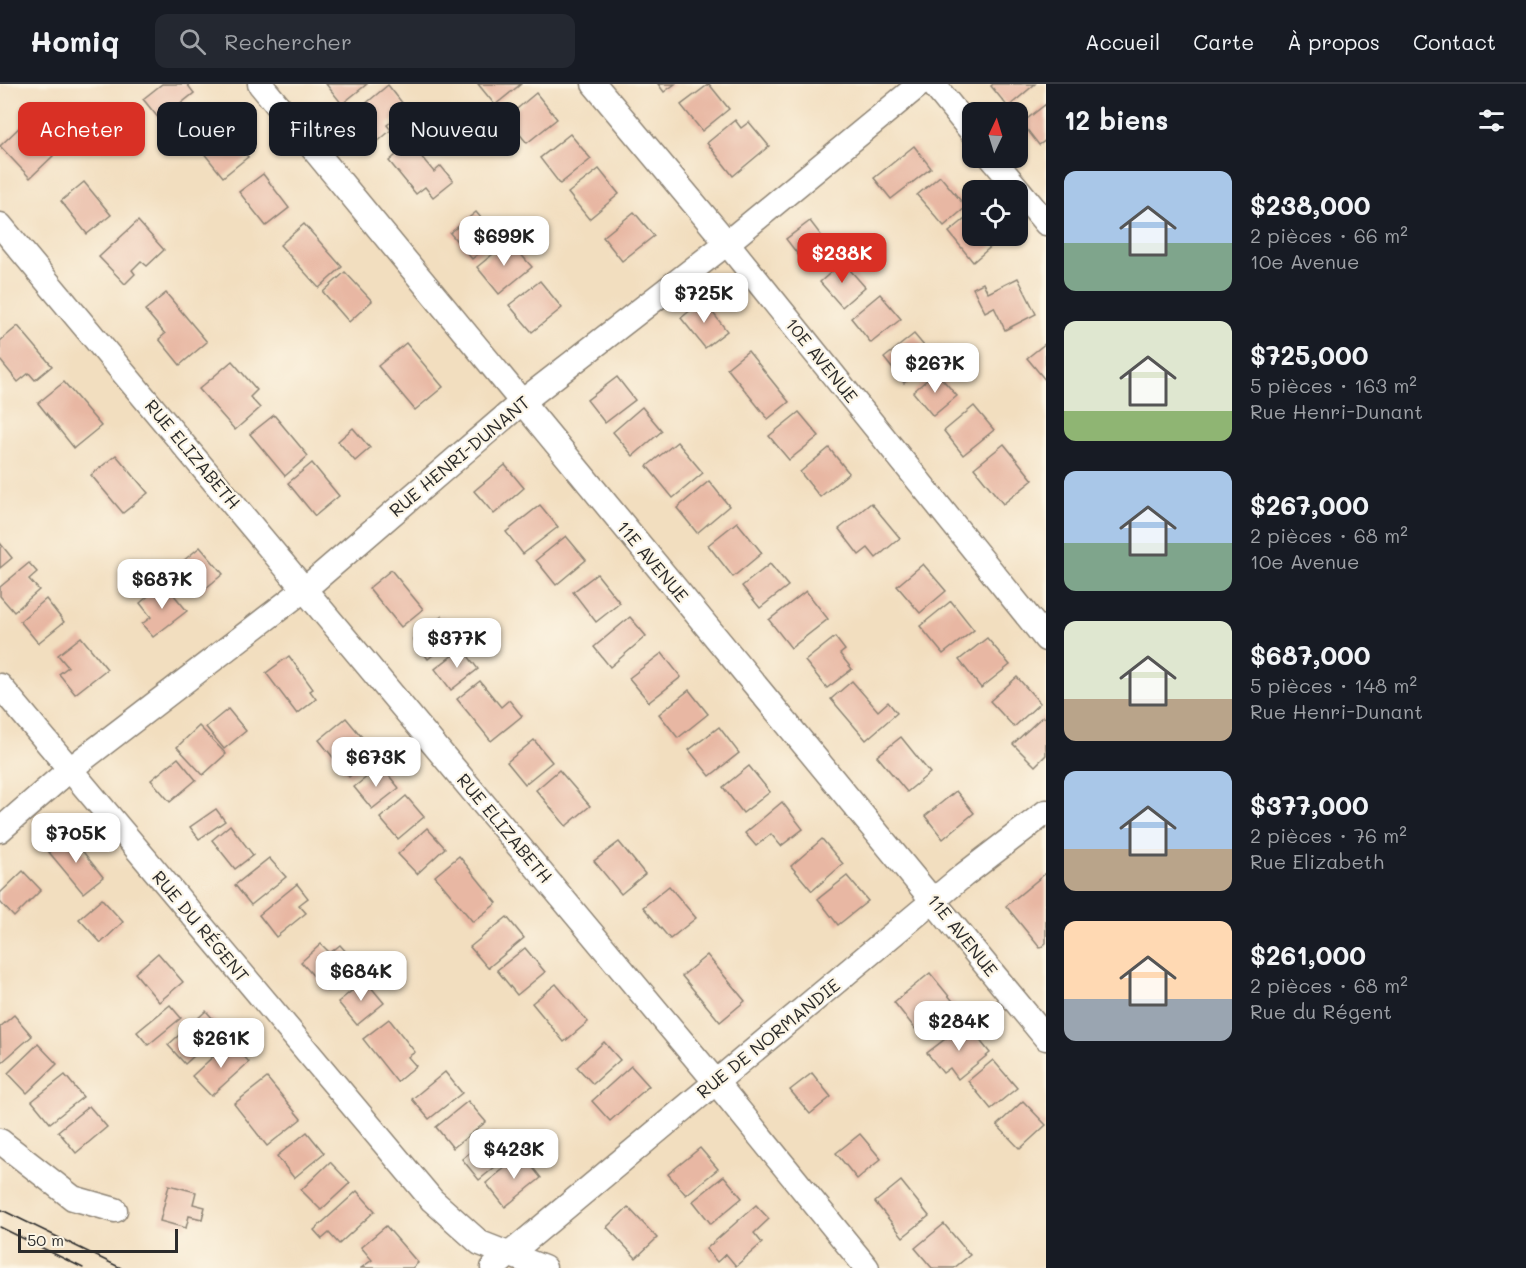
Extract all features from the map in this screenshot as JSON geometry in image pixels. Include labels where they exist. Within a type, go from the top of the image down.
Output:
[{"type":"street","name":"11E AVENUE","points":[[261,84],[935,900],[1046,1038]]},
{"type":"street","name":"10E AVENUE","points":[[594,84],[727,243],[1046,639]]},
{"type":"street","name":"RUE HENRI-DUNANT","points":[[0,830],[69,770],[306,588],[522,402],[727,243],[920,84]]},
{"type":"street","points":[[933,84],[962,120]]},
{"type":"street","points":[[1000,168],[1046,223]]},
{"type":"street","name":"RUE ELIZABETH","points":[[0,225],[306,588],[867,1268]]},
{"type":"street","name":"RUE DU RÉGENT","points":[[0,686],[432,1200],[501,1261],[544,1268]]},
{"type":"street","name":"RUE DE NORMANDIE","points":[[501,1261],[715,1081],[1046,812]]},
{"type":"street","points":[[0,1141],[73,1198],[116,1210]]},
{"type":"building","points":[[162,84],[187,84],[194,93],[183,102],[157,102],[157,116],[143,99]]},
{"type":"building","points":[[326,84],[367,84],[344,102],[340,102]]},
{"type":"building","points":[[478,84],[521,84],[499,102],[493,102]]},
{"type":"building","points":[[658,84],[675,84],[664,92]]},
{"type":"building","points":[[709,84],[729,109],[702,131],[681,105]]},
{"type":"building","points":[[993,84],[1035,84],[1014,102],[1004,102],[991,86]]},
{"type":"building","points":[[388,85],[401,102],[389,102],[389,123],[387,125],[389,132],[377,142],[377,102],[368,102]]},
{"type":"building","points":[[536,93],[557,119],[527,143],[520,135],[520,106]]},
{"type":"building","points":[[1046,104],[1046,140],[1039,145],[1028,131],[1028,118]]},
{"type":"building","points":[[735,120],[741,128],[749,122],[769,146],[733,176],[707,143]]},
{"type":"building","points":[[18,129],[18,156],[53,156],[30,178],[0,146]]},
{"type":"building","points":[[570,134],[591,159],[560,184],[540,158]]},
{"type":"building","points":[[914,146],[931,168],[891,199],[874,178]]},
{"type":"building","points":[[206,156],[247,156],[248,157],[223,177]]},
{"type":"building","points":[[395,156],[421,156],[434,172],[441,166],[453,181],[433,197],[425,187],[416,194],[389,161]]},
{"type":"building","points":[[599,169],[619,194],[589,219],[568,193]]},
{"type":"building","points":[[263,174],[289,208],[266,226],[239,192]]},
{"type":"building","points":[[940,176],[962,202],[962,210],[944,226],[917,195]]},
{"type":"building","points":[[84,182],[111,215],[87,234],[61,201]]},
{"type":"building","points":[[476,212],[498,238],[472,259],[450,233]]},
{"type":"building","points":[[634,212],[654,236],[622,261],[603,237]]},
{"type":"building","points":[[138,221],[164,250],[147,266],[141,261],[132,270],[135,274],[125,284],[99,257]]},
{"type":"building","points":[[810,221],[830,247],[806,265],[786,239]]},
{"type":"building","points":[[962,221],[962,246],[992,246],[973,262],[949,232]]},
{"type":"building","points":[[304,224],[342,267],[319,288],[280,245]]},
{"type":"building","points":[[509,241],[532,267],[499,294],[477,267]]},
{"type":"building","points":[[843,262],[865,287],[842,307],[820,282]]},
{"type":"building","points":[[345,272],[372,301],[349,322],[323,292]]},
{"type":"building","points":[[1018,278],[1036,314],[1005,330],[994,307],[985,312],[973,288],[983,283],[988,293]]},
{"type":"building","points":[[540,281],[562,308],[532,332],[509,305]]},
{"type":"building","points":[[166,293],[207,342],[180,365],[159,339],[165,334],[145,310]]},
{"type":"building","points":[[880,294],[901,319],[871,343],[851,318]]},
{"type":"building","points":[[703,300],[727,331],[705,348],[681,318]]},
{"type":"building","points":[[18,326],[52,366],[35,380],[29,373],[18,382],[0,360],[0,341]]},
{"type":"building","points":[[914,334],[935,359],[904,383],[884,358]]},
{"type":"building","points":[[406,343],[443,387],[415,410],[378,366]]},
{"type":"building","points":[[1046,343],[1046,381],[1027,358]]},
{"type":"building","points":[[748,351],[789,402],[768,419],[727,368]]},
{"type":"building","points":[[232,361],[257,390],[250,397],[260,408],[235,430],[199,389]]},
{"type":"building","points":[[936,372],[957,396],[933,416],[913,392]]},
{"type":"building","points":[[617,377],[635,400],[605,423],[587,400]]},
{"type":"building","points":[[64,382],[101,426],[74,448],[38,403]]},
{"type":"building","points":[[974,406],[994,430],[963,455],[944,431]]},
{"type":"building","points":[[642,407],[662,431],[633,456],[613,432]]},
{"type":"building","points":[[799,412],[819,436],[789,460],[769,436]]},
{"type":"building","points":[[274,415],[308,456],[285,476],[250,434]]},
{"type":"building","points":[[353,428],[370,448],[355,461],[338,441]]},
{"type":"building","points":[[677,442],[703,473],[673,498],[647,466]]},
{"type":"building","points":[[1004,444],[1033,480],[1003,504],[974,468]]},
{"type":"building","points":[[829,448],[849,473],[820,497],[800,472]]},
{"type":"building","points":[[116,455],[148,493],[123,513],[91,475]]},
{"type":"building","points":[[312,463],[339,496],[315,516],[288,483]]},
{"type":"building","points":[[505,465],[524,488],[494,514],[474,491]]},
{"type":"building","points":[[709,481],[729,506],[697,533],[677,508]]},
{"type":"building","points":[[871,503],[900,538],[876,558],[868,548],[859,555],[839,529]]},
{"type":"building","points":[[540,505],[558,527],[523,554],[506,532]]},
{"type":"building","points":[[737,522],[762,553],[733,577],[708,545]]},
{"type":"building","points":[[566,536],[586,560],[556,585],[536,560]]},
{"type":"building","points":[[0,543],[12,558],[0,568]]},
{"type":"building","points":[[200,547],[223,574],[200,593],[177,566]]},
{"type":"building","points":[[29,563],[37,572],[29,579],[39,590],[14,612],[0,596],[0,587]]},
{"type":"building","points":[[770,564],[788,586],[760,608],[742,586]]},
{"type":"building","points":[[923,564],[946,591],[920,613],[897,586]]},
{"type":"building","points":[[391,570],[423,609],[401,627],[369,588]]},
{"type":"building","points":[[597,574],[620,603],[596,622],[573,592]]},
{"type":"building","points":[[164,583],[187,611],[153,637],[142,624],[151,617],[140,603]]},
{"type":"building","points":[[806,591],[828,619],[791,648],[769,620]]},
{"type":"building","points":[[46,599],[64,622],[38,643],[20,621]]},
{"type":"building","points":[[951,601],[974,630],[943,654],[920,626]]},
{"type":"building","points":[[442,616],[458,635],[428,659],[413,639]]},
{"type":"building","points":[[630,617],[646,636],[610,667],[594,647]]},
{"type":"building","points":[[81,637],[107,669],[75,694],[59,674],[68,667],[58,655]]},
{"type":"building","points":[[835,637],[845,650],[840,654],[852,669],[827,688],[805,661]]},
{"type":"building","points":[[987,638],[1010,665],[981,688],[959,660]]},
{"type":"building","points":[[462,648],[478,669],[451,690],[435,669]]},
{"type":"building","points":[[662,653],[681,677],[649,702],[629,678]]},
{"type":"building","points":[[289,656],[313,689],[310,691],[316,699],[297,714],[266,673]]},
{"type":"building","points":[[1017,677],[1040,703],[1014,727],[990,701]]},
{"type":"building","points":[[480,681],[501,707],[509,700],[522,716],[491,741],[457,699]]},
{"type":"building","points":[[852,681],[878,711],[888,702],[897,713],[866,740],[831,699]]},
{"type":"building","points":[[689,690],[708,714],[678,738],[659,714]]},
{"type":"building","points":[[228,709],[246,731],[224,749],[206,727]]},
{"type":"building","points":[[1043,716],[1046,719],[1046,755],[1035,766],[1013,744]]},
{"type":"building","points":[[346,718],[376,754],[349,777],[319,740]]},
{"type":"building","points":[[199,726],[226,754],[203,775],[177,747]]},
{"type":"building","points":[[719,727],[739,753],[710,776],[689,750]]},
{"type":"building","points":[[901,737],[930,773],[907,792],[877,756]]},
{"type":"building","points":[[534,740],[552,762],[525,784],[507,762]]},
{"type":"building","points":[[178,758],[196,780],[170,802],[151,780]]},
{"type":"building","points":[[381,766],[399,788],[372,809],[354,787]]},
{"type":"building","points":[[749,766],[770,792],[743,813],[723,787]]},
{"type":"building","points":[[559,770],[590,806],[566,826],[536,790]]},
{"type":"building","points":[[956,791],[974,813],[943,839],[925,816]]},
{"type":"building","points":[[406,796],[424,817],[398,839],[380,818]]},
{"type":"building","points":[[782,802],[803,829],[781,846],[771,834],[756,846],[745,833]]},
{"type":"building","points":[[216,809],[225,821],[199,839],[190,827]]},
{"type":"building","points":[[230,825],[253,855],[235,869],[212,840]]},
{"type":"building","points":[[427,828],[445,848],[417,874],[398,854]]},
{"type":"building","points":[[69,834],[103,877],[83,893],[48,851]]},
{"type":"building","points":[[822,839],[843,864],[812,891],[791,866]]},
{"type":"building","points":[[619,842],[645,874],[621,894],[594,861]]},
{"type":"building","points":[[459,856],[497,903],[473,922],[435,876]]},
{"type":"building","points":[[269,858],[286,877],[251,905],[235,885]]},
{"type":"building","points":[[23,871],[41,890],[14,917],[0,902],[0,893]]},
{"type":"building","points":[[1046,873],[1046,943],[1040,948],[1006,906]]},
{"type":"building","points":[[847,876],[868,901],[838,925],[818,899]]},
{"type":"building","points":[[297,884],[308,898],[299,905],[306,913],[276,937],[259,915]]},
{"type":"building","points":[[669,886],[696,918],[670,939],[643,907]]},
{"type":"building","points":[[102,899],[123,922],[101,943],[79,919]]},
{"type":"building","points":[[507,917],[524,938],[488,968],[470,947]]},
{"type":"building","points":[[321,944],[330,953],[340,945],[357,964],[327,991],[301,962]]},
{"type":"building","points":[[525,948],[545,972],[517,995],[497,970]]},
{"type":"building","points":[[158,953],[183,982],[159,1002],[135,973]]},
{"type":"building","points":[[707,955],[745,1001],[720,1022],[682,976]]},
{"type":"building","points":[[930,973],[956,1005],[920,1035],[894,1002]]},
{"type":"building","points":[[365,980],[384,1003],[357,1025],[338,1002]]},
{"type":"building","points":[[556,984],[588,1022],[564,1042],[532,1003]]},
{"type":"building","points":[[170,1005],[181,1018],[148,1045],[137,1032]]},
{"type":"building","points":[[206,1011],[223,1030],[185,1064],[168,1045]]},
{"type":"building","points":[[14,1015],[32,1036],[1,1063],[0,1027]]},
{"type":"building","points":[[389,1019],[415,1052],[408,1057],[416,1066],[397,1082],[363,1039]]},
{"type":"building","points":[[966,1023],[990,1053],[958,1079],[950,1068],[943,1073],[927,1053]]},
{"type":"building","points":[[230,1041],[249,1062],[211,1096],[192,1076]]},
{"type":"building","points":[[604,1042],[620,1060],[593,1084],[577,1067]]},
{"type":"building","points":[[38,1044],[57,1064],[27,1093],[8,1073]]},
{"type":"building","points":[[993,1060],[1017,1088],[991,1109],[968,1081]]},
{"type":"building","points":[[631,1066],[649,1086],[610,1121],[592,1101]]},
{"type":"building","points":[[445,1072],[462,1093],[429,1119],[412,1099]]},
{"type":"building","points":[[812,1073],[831,1097],[810,1114],[790,1090]]},
{"type":"building","points":[[65,1075],[83,1097],[50,1123],[32,1101]]},
{"type":"building","points":[[267,1078],[301,1119],[267,1146],[234,1104]]},
{"type":"building","points":[[468,1101],[486,1122],[453,1148],[436,1127]]},
{"type":"building","points":[[1023,1101],[1046,1125],[1020,1149],[997,1125]]},
{"type":"building","points":[[89,1106],[107,1127],[76,1153],[58,1131]]},
{"type":"building","points":[[307,1132],[324,1153],[294,1178],[277,1156]]},
{"type":"building","points":[[494,1132],[512,1153],[479,1180],[462,1159]]},
{"type":"building","points":[[860,1134],[881,1159],[857,1179],[836,1153]]},
{"type":"building","points":[[700,1148],[718,1169],[686,1195],[668,1174]]},
{"type":"building","points":[[522,1154],[541,1178],[505,1207],[486,1183]]},
{"type":"building","points":[[330,1162],[350,1183],[321,1210],[301,1190]]},
{"type":"building","points":[[724,1176],[742,1198],[711,1224],[693,1201]]},
{"type":"building","points":[[901,1181],[929,1216],[903,1237],[875,1202]]},
{"type":"building","points":[[169,1185],[196,1192],[193,1204],[205,1207],[202,1219],[189,1216],[186,1228],[160,1221]]},
{"type":"building","points":[[357,1191],[375,1211],[339,1244],[329,1233],[322,1239],[314,1230]]},
{"type":"building","points":[[756,1205],[769,1219],[754,1233],[762,1243],[736,1266],[726,1254],[717,1262],[706,1249]]},
{"type":"building","points":[[628,1207],[657,1238],[636,1258],[607,1227]]},
{"type":"building","points":[[944,1224],[970,1255],[954,1268],[932,1268],[915,1248]]},
{"type":"building","points":[[386,1226],[418,1263],[412,1268],[361,1268],[372,1260],[361,1247]]},
{"type":"tram line","points":[[0,1209],[121,1268]]},
{"type":"tram line","points":[[0,1227],[83,1268]]}]
